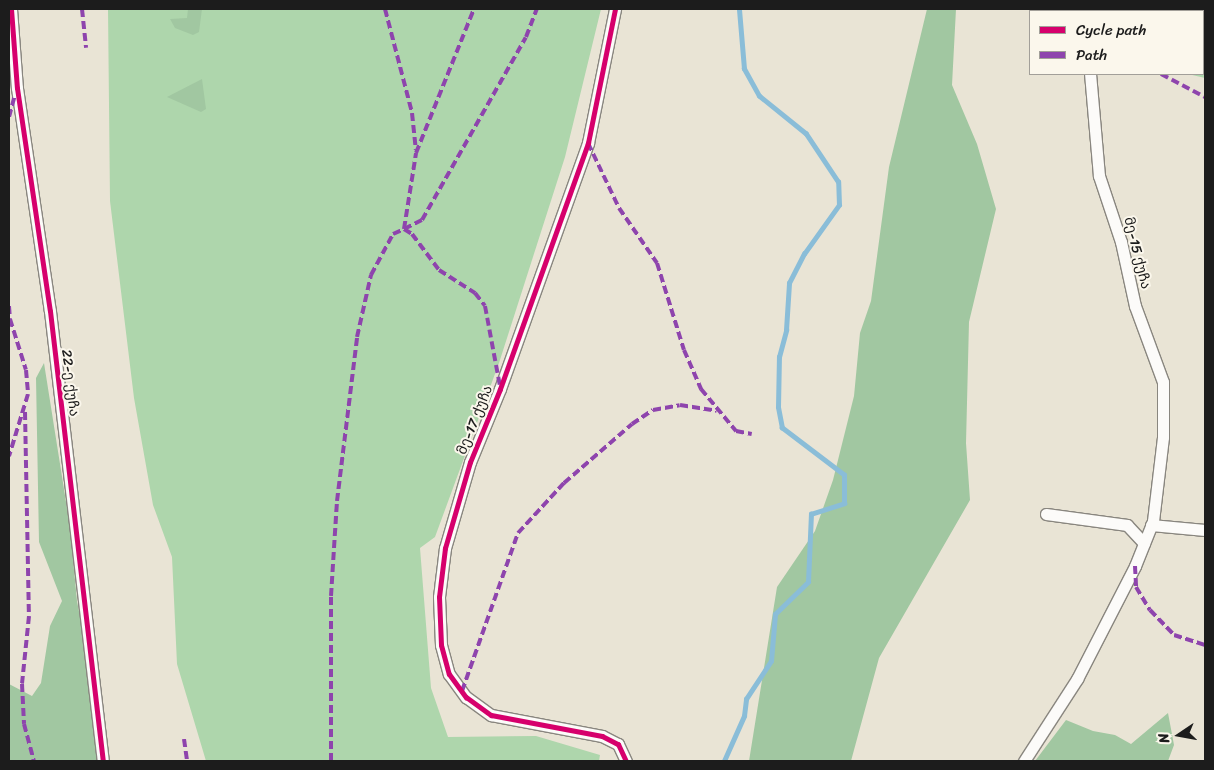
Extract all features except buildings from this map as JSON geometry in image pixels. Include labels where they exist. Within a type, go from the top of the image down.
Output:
[{"type":"street","name":"22-ე ქუჩა","points":[[11,9],[17,88],[50,311],[103,761]]},
{"type":"street","name":"მე-17 ქუჩა","points":[[615,9],[588,143],[500,389],[470,462],[445,548],[439,597],[441,646],[449,674],[466,697],[491,715],[602,736],[618,744],[626,761]]},
{"type":"street","name":"მე-15 ქუჩა","points":[[1024,761],[1078,679],[1144,543],[1151,525],[1162,437],[1163,382],[1135,306],[1121,242],[1099,176],[1090,75]]},
{"type":"street","points":[[1046,514],[1127,525],[1144,543]]},
{"type":"street","points":[[1151,525],[1205,530]]},
{"type":"green space","points":[[108,9],[601,9],[565,157],[499,363],[435,537],[420,548],[431,688],[448,737],[536,736],[600,755],[599,761],[206,761],[177,664],[172,557],[153,505],[134,398],[110,201]]},
{"type":"green space","points":[[188,9],[202,9],[199,32],[193,35],[175,28],[170,19],[187,18]]},
{"type":"green space","points":[[927,9],[956,9],[952,85],[977,144],[996,209],[969,322],[966,443],[970,500],[879,658],[851,761],[749,761],[777,587],[815,531],[833,480],[854,396],[860,333],[871,301],[889,167]]},
{"type":"green space","points":[[1092,9],[1205,9],[1205,78],[1192,75],[1204,75],[1204,10]]},
{"type":"green space","points":[[202,79],[206,109],[201,112],[167,97]]},
{"type":"green space","points":[[44,363],[70,527],[77,601],[86,648],[99,761],[9,761],[9,684],[32,696],[41,683],[50,626],[62,601],[39,542],[36,378]]},
{"type":"green space","points":[[1168,713],[1174,745],[1168,761],[1035,761],[1066,720],[1093,731],[1115,735],[1131,744]]},
{"type":"waterway","points":[[724,761],[744,716],[746,699],[771,661],[775,614],[808,582],[811,514],[844,503],[844,475],[782,428],[778,407],[779,357],[786,330],[789,283],[804,254],[839,205],[838,182],[806,134],[759,96],[744,69],[739,9]]},
{"type":"marked path","points":[[82,9],[86,48]]},
{"type":"marked path","points":[[385,9],[412,113],[416,150]]},
{"type":"marked path","points":[[404,229],[416,153],[474,9]]},
{"type":"marked path","points":[[404,229],[422,220],[526,37],[537,9]]},
{"type":"marked path","points":[[1163,75],[1205,97]]},
{"type":"marked path","points":[[9,117],[15,95]]},
{"type":"marked path","points":[[588,143],[619,208],[657,263],[684,350],[701,389],[736,431],[752,434]]},
{"type":"marked path","points":[[331,761],[331,596],[337,501],[357,337],[371,275],[393,234],[404,229],[412,234],[439,270],[475,293],[485,306],[500,386]]},
{"type":"marked path","points":[[9,306],[10,319],[26,370],[28,394],[9,456]]},
{"type":"marked path","points":[[462,691],[518,533],[564,483],[632,424],[653,410],[680,405],[717,411]]},
{"type":"marked path","points":[[25,412],[29,616],[22,684],[24,724],[34,761]]},
{"type":"marked path","points":[[1135,566],[1136,587],[1150,610],[1174,635],[1205,645]]},
{"type":"marked path","points":[[184,739],[187,761]]},
{"type":"cycle path","points":[[11,9],[17,88],[50,311],[103,761]]},
{"type":"cycle path","points":[[615,9],[588,143],[500,389],[470,462],[445,548],[439,597],[441,645],[449,674],[466,697],[491,715],[602,736],[618,744],[626,761]]}]
